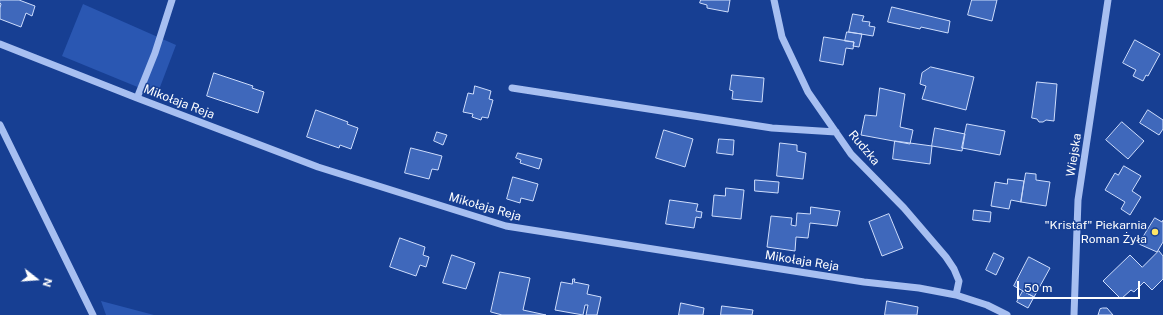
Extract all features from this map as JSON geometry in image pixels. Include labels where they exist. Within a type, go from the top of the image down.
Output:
[{"type":"street","points":[[137,98],[155,53],[172,0]]},
{"type":"street","name":"Rudzka","points":[[774,0],[782,36],[808,92],[851,154],[904,208],[946,257],[957,277],[959,284],[956,295]]},
{"type":"street","name":"Wiejska","points":[[1074,315],[1078,200],[1108,0]]},
{"type":"street","name":"Mikołaja Reja","points":[[0,44],[318,167],[506,226],[864,282],[919,288],[956,295],[987,304],[1007,315]]},
{"type":"street","points":[[512,88],[772,128],[836,132]]},
{"type":"street","points":[[0,125],[93,315]]},
{"type":"shaded area","points":[[83,4],[176,45],[157,95],[62,56]]},
{"type":"shaded area","points":[[101,301],[154,315],[106,315]]},
{"type":"building","points":[[0,0],[19,0],[35,6],[32,16],[26,13],[21,27],[0,19]]},
{"type":"building","points":[[701,0],[730,0],[728,12],[707,8],[707,5],[700,3]]},
{"type":"building","points":[[972,0],[997,0],[992,21],[968,15]]},
{"type":"building","points":[[892,7],[950,21],[948,33],[888,22]]},
{"type":"building","points":[[853,14],[864,16],[862,21],[870,22],[869,26],[875,27],[873,36],[849,32]]},
{"type":"building","points":[[847,32],[862,34],[859,47],[853,46],[854,42],[845,41]]},
{"type":"building","points":[[824,37],[854,42],[853,49],[846,48],[843,65],[820,61]]},
{"type":"building","points":[[1135,40],[1160,54],[1148,76],[1146,75],[1143,81],[1133,76],[1136,70],[1123,63]]},
{"type":"building","points":[[931,67],[974,77],[966,110],[922,99],[926,86],[920,84],[922,73]]},
{"type":"building","points":[[214,73],[253,86],[252,88],[264,92],[258,113],[207,96]]},
{"type":"building","points":[[732,75],[764,78],[762,102],[732,99],[733,91],[730,90]]},
{"type":"building","points":[[1037,82],[1057,84],[1054,121],[1046,120],[1039,122],[1037,119],[1032,118]]},
{"type":"building","points":[[475,86],[491,91],[489,99],[493,100],[488,118],[482,117],[481,120],[472,117],[473,114],[463,112],[468,93],[473,94]]},
{"type":"building","points":[[880,88],[905,94],[900,127],[913,130],[910,144],[861,135],[865,115],[876,116]]},
{"type":"building","points":[[316,110],[348,122],[347,124],[358,128],[351,149],[340,145],[339,148],[307,137]]},
{"type":"building","points":[[1148,110],[1163,120],[1163,129],[1159,135],[1140,123]]},
{"type":"building","points":[[1122,122],[1144,141],[1128,159],[1106,140]]},
{"type":"building","points":[[967,124],[1005,131],[1000,155],[962,148]]},
{"type":"building","points":[[935,128],[965,134],[962,151],[932,146]]},
{"type":"building","points":[[664,130],[693,139],[685,167],[656,158]]},
{"type":"building","points":[[437,132],[447,135],[443,145],[434,141]]},
{"type":"building","points":[[719,139],[734,140],[733,155],[717,153]]},
{"type":"building","points":[[895,141],[932,146],[930,164],[893,159]]},
{"type":"building","points":[[780,143],[797,145],[797,151],[806,153],[803,179],[777,176]]},
{"type":"building","points":[[411,148],[442,156],[438,170],[432,169],[429,179],[405,173]]},
{"type":"building","points":[[518,153],[542,159],[539,169],[520,163],[521,160],[516,158]]},
{"type":"building","points":[[1124,166],[1141,176],[1132,191],[1141,197],[1130,215],[1121,209],[1125,202],[1105,190],[1115,173],[1118,175]]},
{"type":"building","points":[[1026,173],[1036,174],[1036,180],[1050,182],[1046,206],[1021,202]]},
{"type":"building","points":[[513,177],[538,184],[533,201],[521,198],[520,203],[507,199]]},
{"type":"building","points":[[1008,179],[1024,181],[1021,202],[1011,200],[1009,209],[991,206],[995,182],[1007,184]]},
{"type":"building","points":[[755,180],[779,182],[778,193],[755,191]]},
{"type":"building","points":[[726,188],[744,190],[741,219],[712,216],[714,195],[725,196]]},
{"type":"building","points":[[670,200],[698,204],[696,211],[702,212],[701,218],[696,217],[694,228],[666,224]]},
{"type":"building","points":[[811,207],[840,211],[837,226],[810,223],[808,238],[796,237],[795,251],[767,247],[771,216],[792,218],[791,225],[796,226],[797,213],[810,214]]},
{"type":"building","points":[[974,210],[991,212],[990,222],[973,220]]},
{"type":"building","points":[[889,214],[903,248],[882,256],[869,222]]},
{"type":"building","name":"\"Kristaf\" Piekarnia Roman Żyła","points":[[1155,218],[1162,222],[1163,220],[1163,242],[1157,252],[1139,244]]},
{"type":"building","points":[[400,238],[425,247],[423,255],[429,257],[426,267],[420,265],[416,276],[390,267]]},
{"type":"building","points":[[1159,251],[1163,256],[1163,279],[1152,290],[1144,282],[1134,292],[1131,290],[1121,299],[1103,281],[1130,255],[1142,267]]},
{"type":"building","points":[[994,253],[1004,258],[996,275],[986,270]]},
{"type":"building","points":[[452,255],[475,263],[466,289],[443,283]]},
{"type":"building","points":[[1029,257],[1050,268],[1034,297],[1014,286]]},
{"type":"building","points":[[500,272],[530,278],[523,310],[546,315],[502,315],[491,312]]},
{"type":"building","points":[[573,279],[575,279],[574,282],[589,285],[587,294],[601,297],[597,315],[586,315],[588,305],[585,305],[583,315],[555,310],[561,282],[572,284]]},
{"type":"building","points":[[1023,291],[1034,297],[1028,308],[1017,302]]},
{"type":"building","points":[[887,301],[918,307],[917,315],[885,315]]},
{"type":"building","points":[[681,303],[704,308],[703,315],[679,315]]},
{"type":"building","points":[[722,306],[753,310],[752,315],[721,315]]},
{"type":"building","points":[[1107,308],[1113,315],[1098,315],[1100,309]]},
{"type":"place","name":"\"Kristaf\" Piekarnia Roman Żyła","points":[[1155,232]]}]
